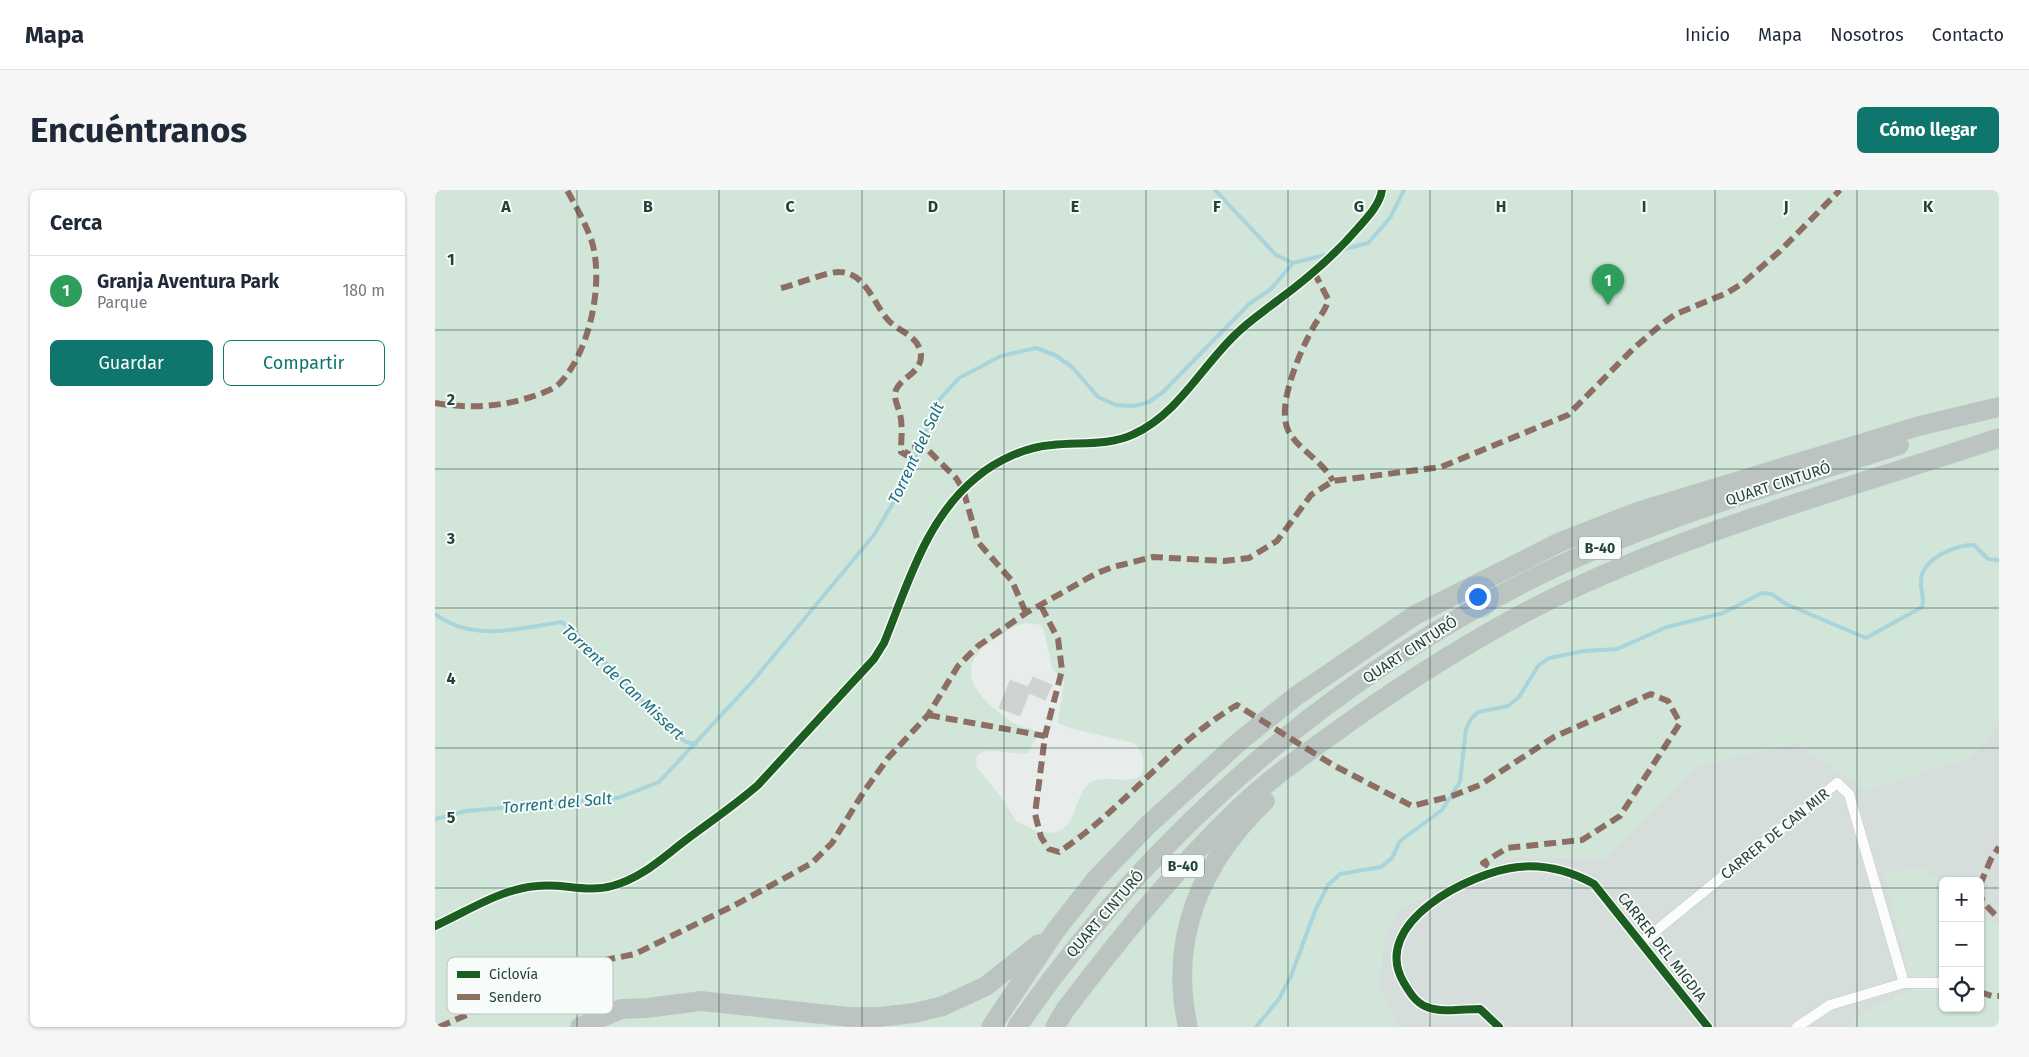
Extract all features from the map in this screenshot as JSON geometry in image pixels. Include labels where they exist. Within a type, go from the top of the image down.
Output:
[{"type":"highway","points":[[991,1027],[1056,930],[1097,878],[1147,826],[1240,741],[1296,696],[1415,615],[1560,542],[1640,511],[1919,426],[1999,408]]},
{"type":"highway","name":"QUART CINTURÓ","points":[[1017,1027],[1077,944],[1114,900],[1163,847],[1221,791],[1300,724],[1459,618],[1556,567],[1625,537],[1701,509],[1926,437],[1999,408]]},
{"type":"highway","name":"QUART CINTURÓ","points":[[1055,1027],[1133,923],[1180,869],[1242,805],[1297,759],[1401,686],[1454,652],[1488,632],[1585,583],[1745,522],[1999,438]]},
{"type":"highway","points":[[1188,1027],[1181,985],[1183,954],[1188,926],[1198,894],[1208,873],[1249,816],[1313,758],[1338,730]]},
{"type":"highway","points":[[613,1013],[621,1009],[647,1008],[701,1001],[849,1017],[914,1013],[943,1006],[986,986],[1056,930]]},
{"type":"highway","points":[[603,1027],[647,1008]]},
{"type":"highway","points":[[580,1027],[610,1014]]},
{"type":"street","points":[[435,926],[510,891],[537,886],[594,889],[611,887],[647,871],[666,858],[758,785],[868,666],[884,643],[937,520],[950,502],[998,463],[1028,450],[1051,445],[1121,439],[1134,435],[1150,425],[1188,389],[1237,333],[1329,260],[1371,214],[1382,190]]},
{"type":"street","name":"CARRER DE CAN MIR","points":[[1641,944],[1837,783],[1849,794],[1904,983]]},
{"type":"street","name":"CARRER DEL MIGDIA","points":[[1499,1027],[1480,1009],[1428,1008],[1416,1001],[1400,977],[1397,958],[1399,943],[1406,928],[1429,906],[1470,879],[1496,871],[1542,866],[1572,872],[1594,884],[1708,1027]]},
{"type":"street","points":[[1797,1027],[1830,1005],[1904,983],[1939,983]]},
{"type":"shaded area","points":[[1999,724],[1999,928],[1984,917],[1984,877],[1939,877],[1939,881],[1923,869],[1886,875],[1913,989],[1852,1020],[1854,1027],[1399,1027],[1379,985],[1383,940],[1400,909],[1455,880],[1516,857],[1604,858],[1695,766],[1797,743],[1867,790],[1971,756]]},
{"type":"green space","points":[[435,190],[1999,190],[1999,724],[1971,756],[1867,790],[1797,743],[1695,766],[1604,858],[1516,857],[1455,880],[1400,909],[1383,940],[1379,985],[1399,1027],[435,1027]],"holes":[[[1021,624],[1041,625],[1052,668],[1064,682],[1058,723],[1073,729],[1133,743],[1141,752],[1143,761],[1142,774],[1138,777],[1126,780],[1099,779],[1088,784],[1081,794],[1068,824],[1056,833],[1036,831],[1016,821],[1002,798],[976,766],[977,756],[987,751],[1028,753],[1037,736],[1034,730],[1017,725],[1009,720],[981,696],[972,678],[971,669],[974,659],[980,650],[991,641]]]},
{"type":"green space","points":[[1924,869],[1939,881],[1939,1012],[1984,1012],[1984,917],[1999,928],[1999,1027],[1854,1027],[1851,1021],[1913,989],[1886,875]]},
{"type":"building","points":[[1033,677],[1052,685],[1045,700],[1029,693],[1020,716],[999,708],[1010,680],[1028,687]]},
{"type":"waterway","points":[[1215,190],[1276,255],[1293,263]]},
{"type":"waterway","name":"Torrent del Salt","points":[[1341,250],[1368,243],[1390,218],[1404,190]]},
{"type":"waterway","name":"Torrent del Salt","points":[[435,819],[466,811],[618,798],[659,782],[752,682],[874,535],[903,486],[938,401],[959,378],[1001,356],[1036,348],[1055,355],[1072,367],[1098,397],[1116,405],[1134,406],[1149,402],[1163,392],[1249,304],[1271,289],[1293,263],[1329,254]]},
{"type":"waterway","points":[[1256,1027],[1279,999],[1291,976],[1315,911],[1328,885],[1340,874],[1381,867],[1392,858],[1400,841],[1442,810],[1460,782],[1466,729],[1471,719],[1478,712],[1508,706],[1519,697],[1538,666],[1549,658],[1584,651],[1617,649],[1667,627],[1723,613],[1762,593],[1772,594],[1786,604],[1866,638],[1922,607],[1921,580],[1923,572],[1927,565],[1941,554],[1958,547],[1974,545],[1988,559],[1999,560]]},
{"type":"waterway","name":"Torrent de Can Missert","points":[[435,614],[450,623],[480,631],[512,630],[561,622],[569,626],[657,715],[668,729],[686,742],[696,744]]},
{"type":"marked path","points":[[435,403],[486,406],[524,399],[555,387],[570,369],[579,353],[592,316],[596,277],[592,242],[567,190]]},
{"type":"marked path","points":[[613,958],[635,954],[735,905],[812,863],[832,843],[863,793],[888,758],[928,715],[958,666],[978,646],[1026,613],[1097,573],[1153,557],[1224,561],[1249,558],[1277,541],[1311,495],[1333,481],[1441,467],[1568,415],[1633,349],[1663,323],[1676,314],[1727,293],[1743,283],[1780,251],[1840,190]]},
{"type":"marked path","points":[[781,288],[835,272],[849,274],[857,278],[869,291],[889,321],[914,339],[920,349],[920,361],[915,370],[900,384],[895,394],[901,423],[901,452],[906,455],[910,447],[916,446],[928,450],[956,478],[963,489],[978,542],[1012,581],[1026,613]]},
{"type":"marked path","points":[[1314,272],[1328,299],[1297,362],[1285,406],[1285,419],[1292,437],[1322,466],[1333,481]]},
{"type":"marked path","points":[[1041,606],[1058,639],[1062,670],[1045,736],[1035,814],[1041,837],[1049,849],[1059,852],[1105,816],[1190,738],[1237,705],[1333,765],[1412,806],[1452,796],[1480,785],[1554,737],[1651,694],[1668,701],[1680,723],[1620,816],[1582,840],[1507,848],[1483,863],[1496,871]]},
{"type":"marked path","points":[[928,715],[1045,736]]},
{"type":"marked path","points":[[1983,877],[1991,859],[1999,847]]},
{"type":"marked path","points":[[1984,903],[1999,919]]},
{"type":"marked path","points":[[1984,993],[1999,996]]},
{"type":"marked path","points":[[439,1027],[469,1014]]},
{"type":"cycle path","points":[[435,926],[510,891],[546,885],[593,889],[603,888],[633,878],[651,867],[740,800],[758,785],[874,659],[884,643],[920,553],[931,532],[959,493],[993,465],[1012,455],[1042,446],[1094,443],[1125,438],[1150,425],[1177,402],[1241,329],[1330,258],[1373,210],[1382,190]]},
{"type":"cycle path","points":[[1499,1027],[1480,1009],[1439,1010],[1427,1007],[1416,1000],[1404,983],[1397,961],[1400,940],[1412,921],[1430,904],[1452,890],[1498,871],[1528,866],[1548,868],[1576,875],[1594,884],[1708,1027]]},
{"type":"place","name":"Granja Aventura Park","points":[[1608,305]]}]
